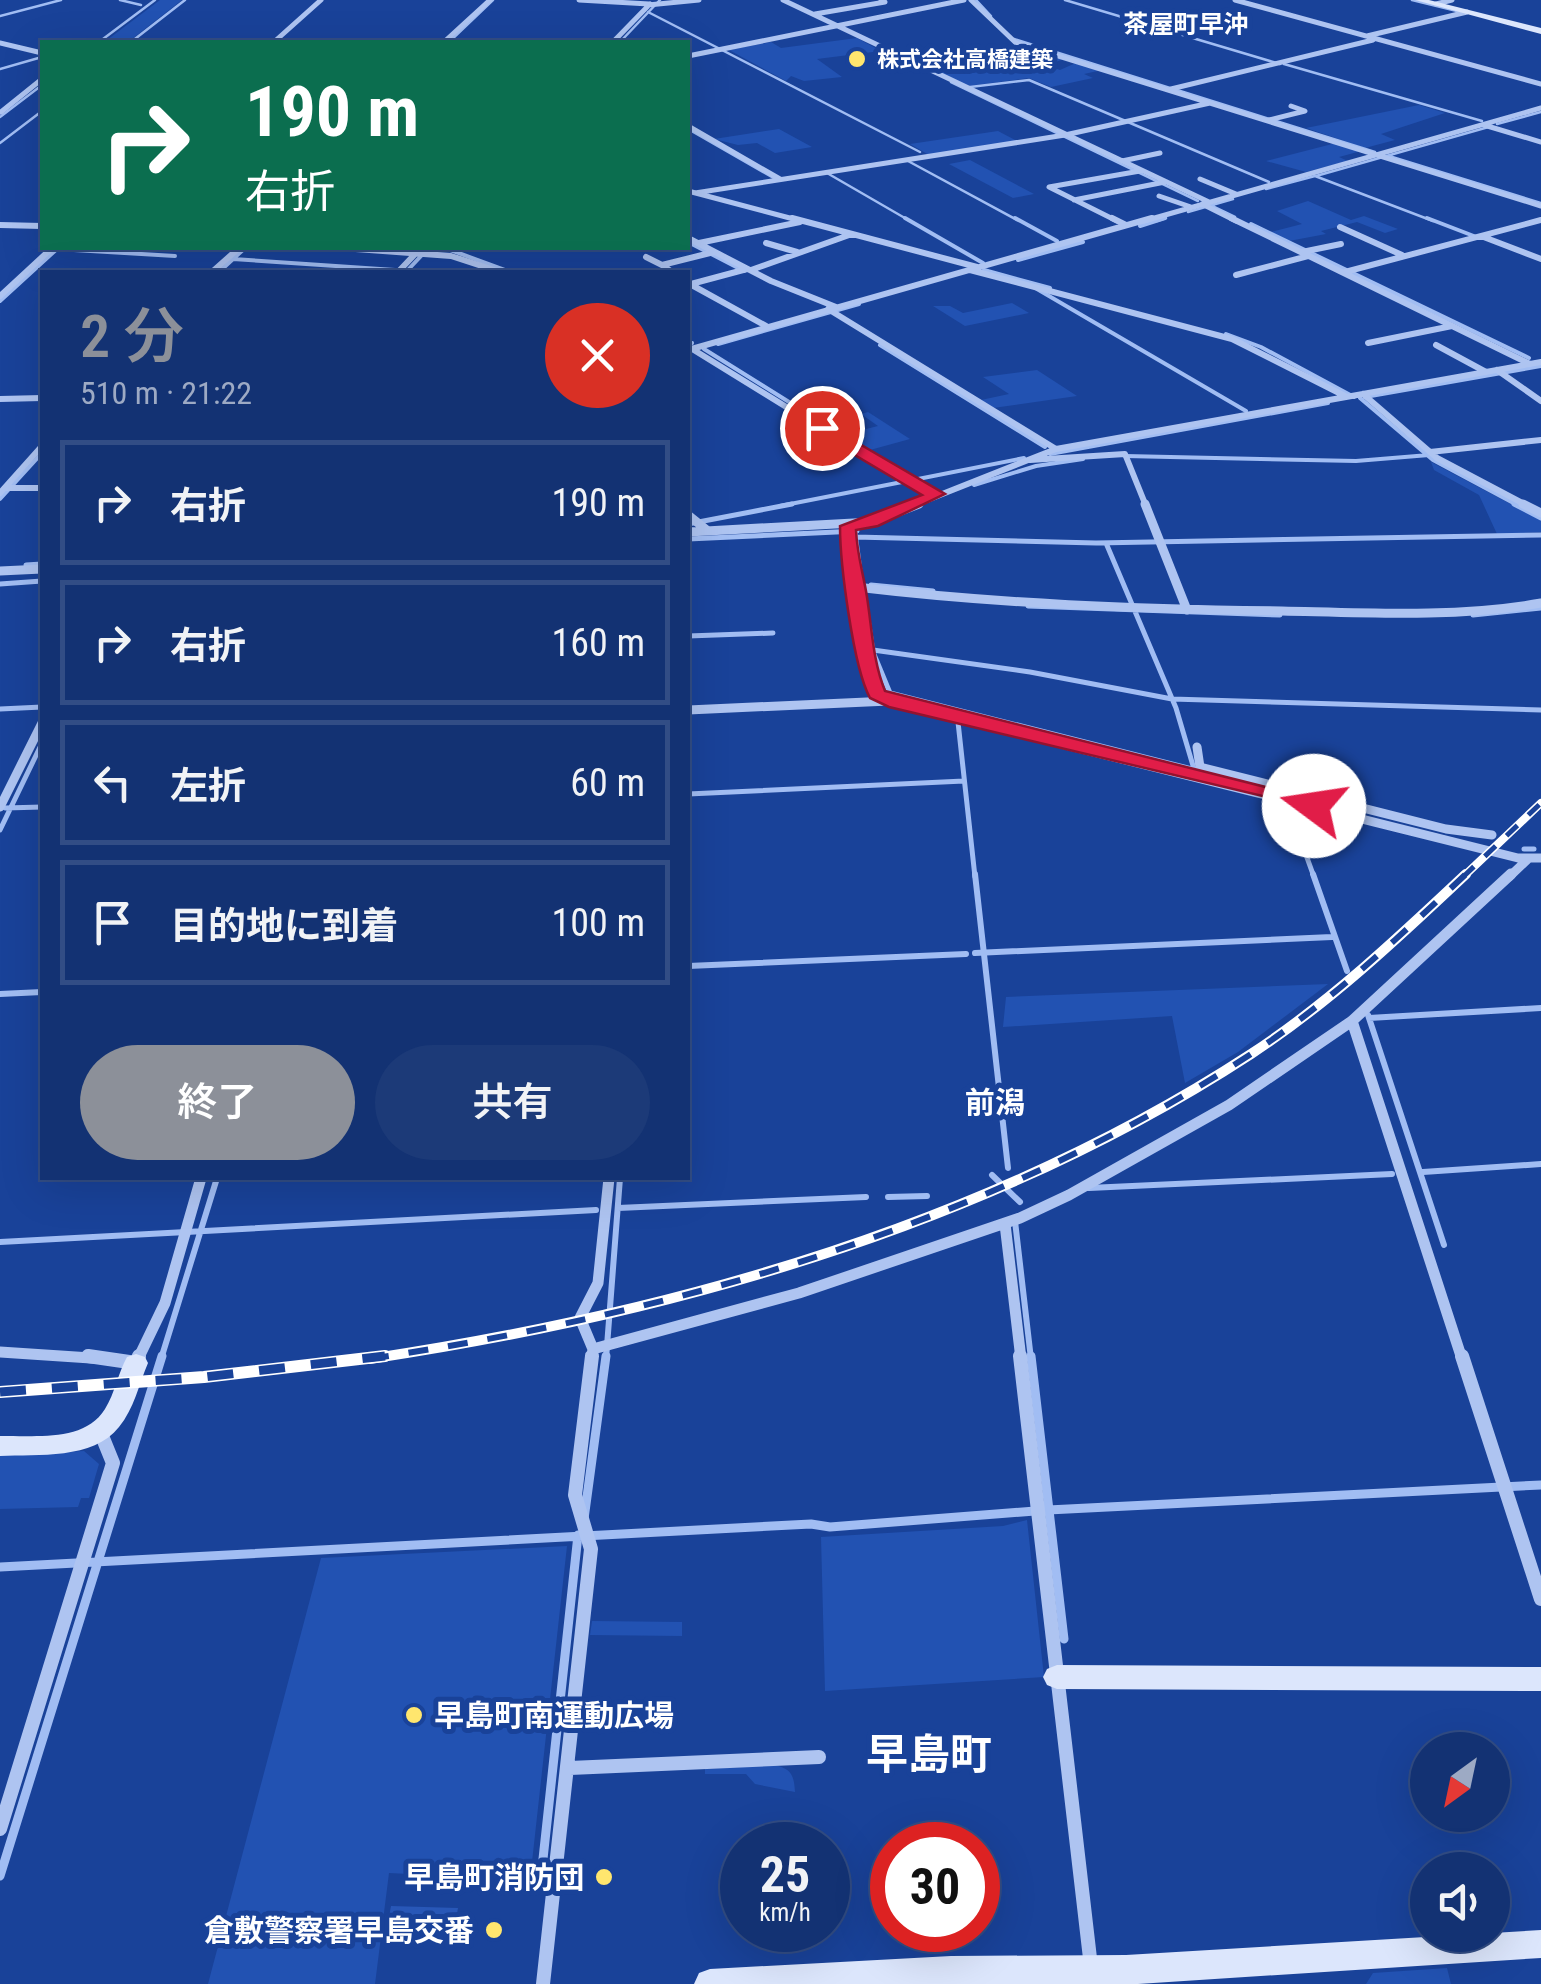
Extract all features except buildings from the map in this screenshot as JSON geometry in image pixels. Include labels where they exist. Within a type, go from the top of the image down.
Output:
[{"type":"street","points":[[276,40],[322,0]]},
{"type":"street","points":[[446,40],[490,0]]},
{"type":"street","points":[[579,0],[699,0]]},
{"type":"street","points":[[784,0],[1166,182],[1531,364]]},
{"type":"street","points":[[814,14],[885,2],[882,0]]},
{"type":"street","points":[[690,56],[967,0],[1009,39],[1533,199],[1541,206]]},
{"type":"street","points":[[1235,0],[1541,84]]},
{"type":"street","points":[[1419,0],[1541,31]]},
{"type":"street","points":[[1436,4],[1452,0]]},
{"type":"street","points":[[614,40],[650,3]]},
{"type":"street","points":[[841,3],[855,8]]},
{"type":"street","points":[[1366,36],[1467,12]]},
{"type":"street","points":[[1170,90],[1376,39]]},
{"type":"street","points":[[0,43],[40,53]]},
{"type":"street","points":[[924,67],[1036,48]]},
{"type":"street","points":[[0,112],[40,82]]},
{"type":"street","points":[[691,192],[1063,135],[1211,103]]},
{"type":"street","points":[[1291,106],[1318,115]]},
{"type":"street","points":[[690,348],[1382,156],[1541,108]]},
{"type":"street","points":[[1268,120],[1305,111]]},
{"type":"street","points":[[1487,126],[1541,142]]},
{"type":"street","points":[[690,127],[777,180]]},
{"type":"street","points":[[1122,162],[1160,153]]},
{"type":"street","points":[[1126,226],[1050,187],[1142,171]]},
{"type":"street","points":[[1200,179],[1237,194]]},
{"type":"street","points":[[1074,200],[1166,182]]},
{"type":"street","points":[[691,192],[1232,339],[1358,396],[1428,452],[1541,514]]},
{"type":"street","points":[[1160,196],[1192,207]]},
{"type":"street","points":[[1347,271],[1541,220]]},
{"type":"street","points":[[698,244],[801,222]]},
{"type":"street","points":[[0,225],[40,226]]},
{"type":"street","points":[[1340,227],[1403,256]]},
{"type":"street","points":[[690,283],[746,270],[849,235]]},
{"type":"street","points":[[1476,237],[1541,259]]},
{"type":"street","points":[[690,239],[833,310],[1056,449]]},
{"type":"street","points":[[766,243],[796,252]]},
{"type":"street","points":[[1236,275],[1341,244]]},
{"type":"street","points":[[0,296],[50,250]]},
{"type":"street","points":[[214,270],[237,250]]},
{"type":"street","points":[[400,270],[419,250],[495,270]]},
{"type":"street","points":[[662,265],[712,253]]},
{"type":"street","points":[[646,256],[669,270]]},
{"type":"street","points":[[690,284],[767,327]]},
{"type":"street","points":[[1368,343],[1453,326]]},
{"type":"street","points":[[1436,345],[1487,372]]},
{"type":"street","points":[[690,349],[918,488],[937,494]]},
{"type":"street","points":[[690,531],[702,525],[848,530],[1056,449],[1541,362]]},
{"type":"street","points":[[1497,370],[1541,402]]},
{"type":"street","points":[[0,398],[40,398]]},
{"type":"street","points":[[1428,452],[1541,440]]},
{"type":"street","points":[[2,490],[40,448]]},
{"type":"street","points":[[1030,460],[1126,456],[1187,610]]},
{"type":"street","points":[[2,490],[40,488]]},
{"type":"street","points":[[690,516],[702,525]]},
{"type":"street","points":[[848,530],[848,564],[856,587],[867,669],[877,694],[889,701]]},
{"type":"street","points":[[0,571],[40,568]]},
{"type":"street","points":[[856,587],[978,602],[1128,609],[1411,612],[1501,610],[1541,603]]},
{"type":"street","points":[[690,710],[889,701],[1257,786],[1444,833],[1528,859],[1541,858]]},
{"type":"street","points":[[0,807],[40,728]]},
{"type":"street","points":[[1197,748],[1203,773]]},
{"type":"street","points":[[1444,833],[1492,834]]},
{"type":"street","points":[[596,1348],[799,1293],[1012,1221],[1070,1196],[1229,1105],[1352,1021],[1528,859]]},
{"type":"street","points":[[1352,1021],[1541,1599]]},
{"type":"street","points":[[0,1446],[77,1441],[100,1431],[112,1419],[165,1303],[200,1180]]},
{"type":"street","points":[[544,1984],[570,1768],[586,1526],[575,1495],[596,1348],[580,1318],[598,1283],[609,1180]]},
{"type":"street","points":[[1012,1221],[1036,1511],[1092,1977]]},
{"type":"street","points":[[0,1352],[64,1353],[128,1380]]},
{"type":"street","points":[[0,1830],[113,1464],[100,1431]]},
{"type":"street","points":[[1057,1676],[1541,1679]]},
{"type":"street","points":[[570,1768],[820,1757]]},
{"type":"street","points":[[710,1984],[934,1972],[1092,1977],[1541,1944]]},
{"type":"shaded area","points":[[160,0],[182,0],[132,39],[107,40]]},
{"type":"shaded area","points":[[857,38],[881,51],[817,59],[842,77],[804,81],[791,76],[786,81],[729,50],[771,42],[781,48]]},
{"type":"shaded area","points":[[1036,49],[1064,59],[1047,65],[1060,70],[1078,62],[1102,70],[1084,74],[1093,78],[1051,87],[1029,78],[968,86],[938,72]]},
{"type":"shaded area","points":[[1419,105],[1445,113],[1381,134],[1395,140],[1365,148],[1306,128]]},
{"type":"shaded area","points":[[779,129],[812,147],[775,153],[757,143],[738,145],[714,139]]},
{"type":"shaded area","points":[[998,131],[1017,141],[929,155],[910,144]]},
{"type":"shaded area","points":[[1336,143],[1361,151],[1339,157],[1348,161],[1306,172],[1266,161]]},
{"type":"shaded area","points":[[970,160],[1034,194],[1013,198],[949,164]]},
{"type":"shaded area","points":[[1308,201],[1351,220],[1364,216],[1398,229],[1385,233],[1357,222],[1321,231],[1326,234],[1289,241],[1271,232],[1302,224],[1277,211]]},
{"type":"shaded area","points":[[1012,303],[1029,313],[965,326],[933,306],[950,306],[963,313]]},
{"type":"shaded area","points":[[1037,370],[1077,396],[993,408],[981,400],[1009,394],[983,377]]},
{"type":"shaded area","points":[[868,412],[910,439],[870,450],[846,434],[878,426],[861,414]]},
{"type":"shaded area","points":[[1431,462],[1541,520],[1541,532],[1497,534],[1479,495],[1434,470]]},
{"type":"shaded area","points":[[1328,984],[1238,1052],[1185,1083],[1172,1016],[1003,1027],[1006,997]]},
{"type":"shaded area","points":[[84,1451],[99,1464],[89,1498],[81,1498],[78,1507],[0,1509],[0,1455]]},
{"type":"shaded area","points":[[1027,1520],[1044,1677],[825,1691],[821,1537],[1003,1526]]},
{"type":"shaded area","name":"早島町南運動広場","points":[[567,1546],[530,1880],[389,1873],[375,1984],[208,1984],[321,1558]]},
{"type":"shaded area","points":[[592,1621],[682,1622],[682,1636],[590,1635]]},
{"type":"shaded area","points":[[775,1765],[791,1774],[795,1792],[755,1784],[746,1774],[705,1774],[705,1769]]},
{"type":"shaded area","points":[[1447,1968],[1451,1984],[1366,1984],[1373,1973]]},
{"type":"waterway","points":[[0,16],[61,0]]},
{"type":"waterway","points":[[120,0],[141,5]]},
{"type":"waterway","points":[[102,40],[155,0]]},
{"type":"waterway","points":[[134,40],[185,0]]},
{"type":"waterway","points":[[451,40],[493,0]]},
{"type":"waterway","points":[[648,12],[660,0]]},
{"type":"waterway","points":[[976,0],[991,16]]},
{"type":"waterway","points":[[1065,0],[1280,64]]},
{"type":"waterway","points":[[1412,0],[1461,12]]},
{"type":"waterway","points":[[622,40],[648,12]]},
{"type":"waterway","points":[[648,12],[920,152]]},
{"type":"waterway","points":[[1014,39],[1170,88]]},
{"type":"waterway","points":[[0,69],[40,58]]},
{"type":"waterway","points":[[1284,64],[1482,121]]},
{"type":"waterway","points":[[970,87],[1029,80],[1269,182]]},
{"type":"waterway","points":[[951,82],[1198,201]]},
{"type":"waterway","points":[[0,117],[40,87]]},
{"type":"waterway","points":[[1177,90],[1375,152]]},
{"type":"waterway","points":[[1497,124],[1541,112]]},
{"type":"waterway","points":[[0,143],[40,113]]},
{"type":"waterway","points":[[1316,176],[1492,126]]},
{"type":"waterway","points":[[690,130],[777,180]]},
{"type":"waterway","points":[[1389,156],[1541,203]]},
{"type":"waterway","points":[[908,161],[1019,221]]},
{"type":"waterway","points":[[827,173],[910,221]]},
{"type":"waterway","points":[[1266,189],[1315,176],[1433,221]]},
{"type":"waterway","points":[[1211,205],[1233,199]]},
{"type":"waterway","points":[[1188,212],[1211,205]]},
{"type":"waterway","points":[[1211,205],[1235,217]]},
{"type":"waterway","points":[[905,218],[983,263]]},
{"type":"waterway","points":[[1015,218],[1057,241]]},
{"type":"waterway","points":[[1140,226],[1165,218]]},
{"type":"waterway","points":[[1157,221],[1166,218]]},
{"type":"waterway","points":[[1427,218],[1479,238]]},
{"type":"waterway","points":[[1251,224],[1529,358]]},
{"type":"waterway","points":[[1018,260],[1083,242]]},
{"type":"waterway","points":[[690,243],[744,271]]},
{"type":"waterway","points":[[0,301],[56,250]]},
{"type":"waterway","points":[[74,250],[175,256]]},
{"type":"waterway","points":[[233,259],[243,250]]},
{"type":"waterway","points":[[450,250],[505,270]]},
{"type":"waterway","points":[[408,270],[422,255]]},
{"type":"waterway","points":[[221,270],[233,259]]},
{"type":"waterway","points":[[233,259],[395,270]]},
{"type":"waterway","points":[[984,270],[1050,288]]},
{"type":"waterway","points":[[1037,289],[1246,411]]},
{"type":"waterway","points":[[718,344],[859,304]]},
{"type":"waterway","points":[[1226,334],[1261,347],[1354,397]]},
{"type":"waterway","points":[[880,345],[1045,447]]},
{"type":"waterway","points":[[704,349],[914,480]]},
{"type":"waterway","points":[[1365,397],[1541,366]]},
{"type":"waterway","points":[[1360,398],[1427,455]]},
{"type":"waterway","points":[[1050,454],[1328,403]]},
{"type":"waterway","points":[[0,499],[40,455]]},
{"type":"waterway","points":[[1125,456],[1356,461],[1427,455]]},
{"type":"waterway","points":[[1427,455],[1519,506]]},
{"type":"waterway","points":[[914,480],[1024,458]]},
{"type":"waterway","points":[[974,485],[1036,466],[1083,459]]},
{"type":"waterway","points":[[780,506],[902,482]]},
{"type":"waterway","points":[[690,524],[792,504]]},
{"type":"waterway","points":[[1514,504],[1541,518]]},
{"type":"waterway","points":[[690,539],[857,531]]},
{"type":"waterway","points":[[855,533],[856,537]]},
{"type":"waterway","points":[[856,537],[1096,543],[1541,535]]},
{"type":"waterway","points":[[856,537],[862,586]]},
{"type":"waterway","points":[[1106,543],[1134,610]]},
{"type":"waterway","points":[[26,565],[40,564]]},
{"type":"waterway","points":[[0,584],[40,581]]},
{"type":"waterway","points":[[871,585],[933,591]]},
{"type":"waterway","points":[[864,593],[873,652],[890,693],[1204,772]]},
{"type":"waterway","points":[[1028,606],[1134,610]]},
{"type":"waterway","points":[[1473,615],[1541,608]]},
{"type":"waterway","points":[[1134,610],[1280,615]]},
{"type":"waterway","points":[[1134,610],[1172,699]]},
{"type":"waterway","points":[[690,636],[773,633]]},
{"type":"waterway","points":[[873,650],[1030,672],[1172,699]]},
{"type":"waterway","points":[[1172,699],[1541,710]]},
{"type":"waterway","points":[[1172,699],[1194,769]]},
{"type":"waterway","points":[[0,709],[40,707]]},
{"type":"waterway","points":[[958,722],[975,877]]},
{"type":"waterway","points":[[11,808],[40,747]]},
{"type":"waterway","points":[[690,794],[964,781]]},
{"type":"waterway","points":[[1288,805],[1314,877]]},
{"type":"waterway","points":[[11,808],[40,807]]},
{"type":"waterway","points":[[5,808],[11,808]]},
{"type":"waterway","points":[[0,830],[11,808]]},
{"type":"waterway","points":[[1524,849],[1534,849]]},
{"type":"waterway","points":[[975,874],[984,953]]},
{"type":"waterway","points":[[1313,874],[1347,971]]},
{"type":"waterway","points":[[984,953],[1332,937]]},
{"type":"waterway","points":[[975,953],[984,953]]},
{"type":"waterway","points":[[984,953],[1008,1168]]},
{"type":"waterway","points":[[690,966],[966,954]]},
{"type":"waterway","points":[[0,994],[40,992]]},
{"type":"waterway","points":[[1369,1018],[1541,1008]]},
{"type":"waterway","points":[[1368,1015],[1444,1245]]},
{"type":"waterway","points":[[1423,1172],[1541,1164]]},
{"type":"waterway","points":[[1089,1188],[1392,1174]]},
{"type":"waterway","points":[[992,1175],[1020,1202]]},
{"type":"waterway","points":[[201,1231],[216,1180]]},
{"type":"waterway","points":[[606,1359],[620,1180]]},
{"type":"waterway","points":[[888,1197],[927,1196]]},
{"type":"waterway","points":[[618,1208],[866,1197]]},
{"type":"waterway","points":[[201,1231],[596,1210]]},
{"type":"waterway","points":[[1015,1221],[1031,1359]]},
{"type":"waterway","points":[[0,1242],[201,1231]]},
{"type":"waterway","points":[[161,1359],[201,1231]]},
{"type":"waterway","points":[[98,1562],[162,1356]]},
{"type":"waterway","points":[[584,1519],[606,1356]]},
{"type":"waterway","points":[[1031,1356],[1049,1510]]},
{"type":"waterway","points":[[1049,1510],[1541,1485]]},
{"type":"waterway","points":[[578,1536],[811,1524],[830,1527],[1049,1510]]},
{"type":"waterway","points":[[1049,1510],[1064,1639]]},
{"type":"waterway","points":[[98,1562],[578,1536]]},
{"type":"waterway","points":[[543,1859],[578,1536]]},
{"type":"waterway","points":[[0,1567],[98,1562]]},
{"type":"waterway","points":[[0,1876],[98,1562]]},
{"type":"railway","points":[[1463,877],[1541,803]]},
{"type":"railway","points":[[369,1359],[599,1316],[713,1287],[937,1214],[1046,1167],[1150,1114],[1280,1034],[1362,969],[1466,874]]},
{"type":"railway","points":[[0,1392],[204,1377],[385,1356]]},
{"type":"place","name":"株式会社高橋建築","points":[[857,59]]},
{"type":"place","name":"早島町南運動広場","points":[[414,1715]]},
{"type":"place","name":"早島町消防団","points":[[604,1877]]},
{"type":"place","name":"倉敷警察署早島交番","points":[[494,1930]]},
{"type":"district","name":"茶屋町早沖","points":[[1186,24]]},
{"type":"district","name":"前潟","points":[[995,1102]]},
{"type":"district","name":"早島町","points":[[929,1754]]},
{"type":"route","points":[[822,428],[918,488],[937,494],[872,522],[848,526],[848,564],[856,587],[867,669],[877,694],[889,701],[1314,806]]}]
